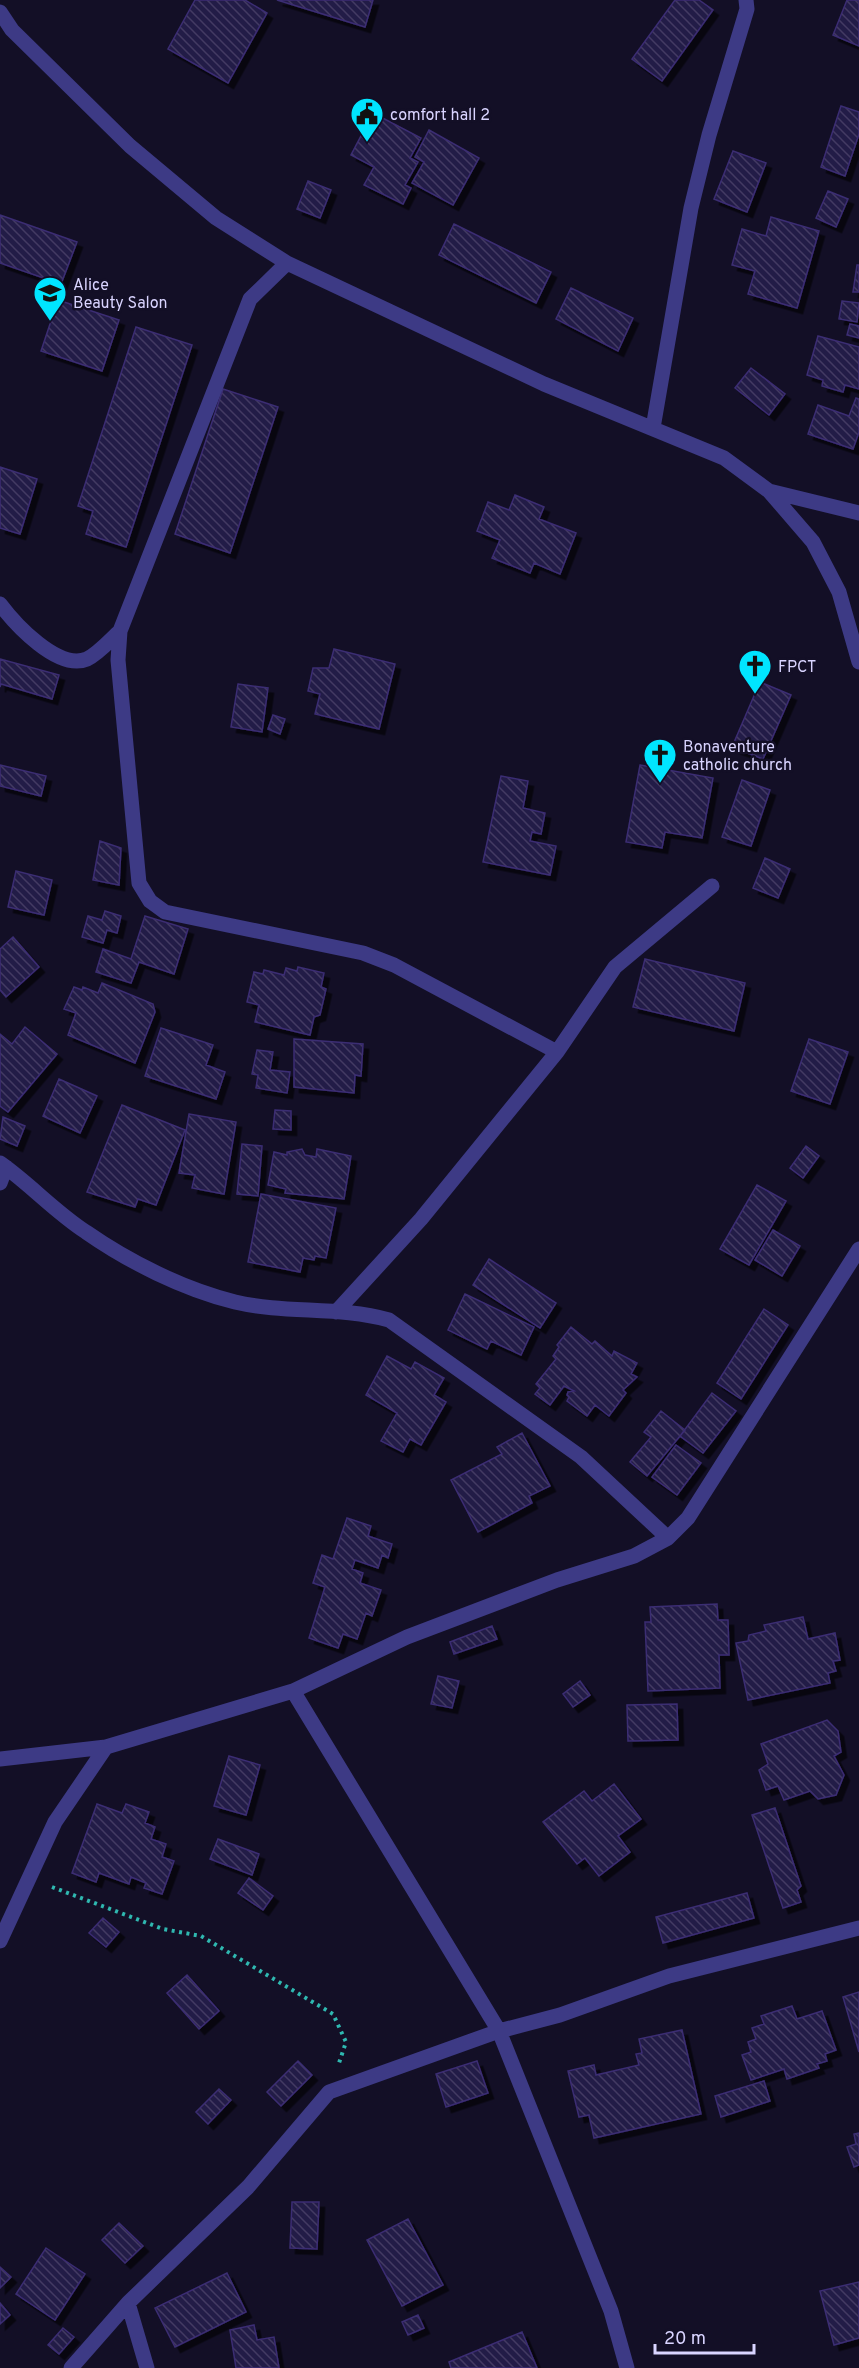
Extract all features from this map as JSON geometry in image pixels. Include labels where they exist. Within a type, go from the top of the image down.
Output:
[{"type":"street","points":[[653,428],[691,208],[709,135],[747,9],[746,0]]},
{"type":"street","points":[[0,12],[12,30],[130,146],[216,218],[287,263],[544,384],[724,458],[769,491],[813,542],[839,592],[859,662]]},
{"type":"street","points":[[287,263],[250,299],[120,631],[118,660],[139,882],[150,901],[165,912],[363,953],[394,965],[557,1052]]},
{"type":"street","points":[[769,491],[859,513]]},
{"type":"street","points":[[0,604],[15,624],[32,640],[69,660],[86,659],[120,631]]},
{"type":"street","points":[[336,1312],[422,1219],[557,1052],[615,967],[712,886]]},
{"type":"street","points":[[0,1183],[3,1165],[86,1232],[162,1276],[234,1302],[289,1311],[359,1312],[389,1320],[581,1457],[668,1538]]},
{"type":"street","points":[[0,1759],[106,1747],[293,1691],[407,1636],[557,1580],[634,1556],[668,1538],[688,1518],[859,1249]]},
{"type":"street","points":[[293,1691],[499,2031],[610,2311],[627,2368]]},
{"type":"street","points":[[0,1941],[55,1822],[106,1747]]},
{"type":"street","points":[[72,2368],[128,2303],[248,2187],[329,2092],[499,2031],[560,2015],[669,1976],[859,1929]]},
{"type":"street","points":[[128,2303],[147,2368]]},
{"type":"path","points":[[30,1879],[163,1929],[201,1936],[333,2014],[346,2042],[329,2092]]},
{"type":"building","points":[[195,0],[245,0],[267,13],[228,83],[168,49]]},
{"type":"building","points":[[277,0],[373,0],[365,27]]},
{"type":"building","points":[[675,0],[699,0],[713,10],[662,81],[632,59]]},
{"type":"building","points":[[847,0],[859,0],[859,46],[833,35]]},
{"type":"building","points":[[841,106],[859,112],[859,134],[845,176],[821,167]]},
{"type":"building","points":[[373,113],[421,138],[410,158],[418,162],[405,185],[411,188],[403,204],[364,185],[374,167],[351,155]]},
{"type":"building","points":[[429,130],[479,158],[453,205],[412,183],[424,162],[415,157]]},
{"type":"building","points":[[733,151],[766,163],[747,212],[714,199]]},
{"type":"building","points":[[308,181],[331,190],[320,218],[297,209]]},
{"type":"building","points":[[828,191],[848,199],[836,227],[816,218]]},
{"type":"building","points":[[0,215],[77,242],[61,284],[0,263]]},
{"type":"building","points":[[771,217],[819,231],[797,308],[748,294],[755,271],[732,265],[742,229],[766,236]]},
{"type":"building","points":[[454,224],[551,272],[536,303],[439,255]]},
{"type":"building","points":[[857,265],[859,265],[859,292],[853,292]]},
{"type":"building","points":[[571,288],[633,318],[618,351],[556,319]]},
{"type":"building","points":[[58,300],[119,320],[102,371],[41,351]]},
{"type":"building","points":[[842,301],[859,303],[857,322],[839,319]]},
{"type":"building","points":[[850,324],[859,326],[859,338],[847,335]]},
{"type":"building","points":[[136,327],[192,345],[126,547],[86,534],[93,511],[78,506]]},
{"type":"building","points":[[818,336],[859,347],[859,389],[845,385],[843,392],[822,386],[823,380],[807,375]]},
{"type":"building","points":[[751,368],[785,394],[769,415],[735,388]]},
{"type":"building","points":[[223,389],[278,407],[230,553],[175,534]]},
{"type":"building","points":[[856,398],[859,399],[859,432],[853,449],[808,434],[818,405],[849,416]]},
{"type":"building","points":[[0,467],[37,479],[20,534],[0,528]]},
{"type":"building","points":[[515,495],[544,507],[539,519],[576,533],[560,574],[534,563],[530,573],[492,558],[500,540],[477,531],[488,502],[509,510]]},
{"type":"building","points":[[334,649],[395,664],[379,729],[315,714],[320,694],[308,691],[313,668],[329,668]]},
{"type":"building","points":[[0,659],[59,675],[52,699],[1,684],[0,687]]},
{"type":"building","points":[[760,682],[791,695],[763,759],[732,747]]},
{"type":"building","points":[[238,684],[268,688],[262,732],[231,727]]},
{"type":"building","points":[[273,715],[285,719],[280,734],[268,729]]},
{"type":"building","points":[[0,765],[46,776],[41,796],[0,786]]},
{"type":"building","points":[[640,765],[713,778],[702,838],[665,832],[662,848],[626,842]]},
{"type":"building","points":[[501,776],[528,781],[523,808],[545,813],[541,834],[532,832],[530,841],[556,846],[550,875],[483,862]]},
{"type":"building","points":[[742,780],[770,790],[751,846],[722,837]]},
{"type":"building","points":[[100,841],[121,848],[119,885],[93,880]]},
{"type":"building","points":[[765,858],[790,869],[778,898],[753,888]]},
{"type":"building","points":[[16,871],[52,880],[44,915],[8,907]]},
{"type":"building","points":[[105,911],[121,916],[117,933],[107,930],[103,943],[82,937],[88,916],[102,920]]},
{"type":"building","points":[[145,916],[188,929],[174,974],[139,962],[131,983],[96,972],[103,949],[131,959]]},
{"type":"building","points":[[13,937],[39,967],[6,997],[0,990],[0,949]]},
{"type":"building","points":[[645,959],[745,983],[734,1031],[633,1007]]},
{"type":"building","points":[[298,967],[324,973],[321,987],[326,989],[320,1015],[314,1017],[310,1035],[255,1022],[259,1005],[247,1002],[254,972],[263,974],[264,970],[284,975],[286,968],[297,971]]},
{"type":"building","points":[[102,983],[153,1004],[155,1012],[135,1063],[68,1035],[76,1013],[64,1009],[74,987],[82,990],[83,987],[98,993]]},
{"type":"building","points":[[25,1027],[57,1054],[8,1112],[0,1106],[0,1034],[12,1044]]},
{"type":"building","points":[[161,1028],[213,1045],[206,1065],[225,1072],[216,1099],[145,1076]]},
{"type":"building","points":[[294,1039],[363,1044],[361,1076],[355,1075],[354,1093],[294,1087]]},
{"type":"building","points":[[809,1039],[848,1052],[830,1104],[791,1091]]},
{"type":"building","points":[[257,1050],[273,1052],[270,1070],[290,1072],[287,1093],[256,1088],[258,1075],[252,1074]]},
{"type":"building","points":[[59,1079],[97,1096],[80,1133],[43,1116]]},
{"type":"building","points":[[122,1105],[185,1130],[156,1205],[138,1199],[135,1207],[87,1192]]},
{"type":"building","points":[[275,1110],[291,1111],[291,1130],[273,1129]]},
{"type":"building","points":[[189,1114],[236,1122],[224,1194],[192,1188],[195,1175],[179,1173]]},
{"type":"building","points":[[3,1117],[25,1126],[17,1146],[0,1139]]},
{"type":"building","points":[[242,1144],[262,1146],[258,1196],[237,1194]]},
{"type":"building","points":[[806,1146],[819,1156],[803,1178],[790,1168]]},
{"type":"building","points":[[302,1149],[305,1155],[316,1157],[317,1149],[351,1156],[344,1199],[285,1193],[286,1189],[268,1185],[274,1152],[287,1155],[287,1152]]},
{"type":"building","points":[[757,1185],[786,1201],[749,1265],[720,1249]]},
{"type":"building","points":[[261,1194],[336,1208],[326,1258],[315,1256],[314,1260],[303,1258],[300,1272],[248,1262]]},
{"type":"building","points":[[773,1230],[800,1246],[782,1276],[755,1260]]},
{"type":"building","points":[[489,1259],[556,1303],[540,1328],[473,1285]]},
{"type":"building","points":[[465,1294],[534,1327],[521,1355],[491,1341],[487,1349],[448,1330]]},
{"type":"building","points":[[764,1309],[788,1325],[741,1399],[717,1383]]},
{"type":"building","points":[[571,1327],[592,1344],[595,1341],[612,1356],[614,1351],[637,1363],[631,1374],[637,1377],[623,1390],[626,1393],[609,1416],[595,1405],[587,1416],[567,1401],[568,1392],[574,1391],[564,1386],[550,1405],[535,1394],[540,1388],[536,1384],[556,1359],[553,1356],[559,1347],[557,1345]]},
{"type":"building","points":[[387,1356],[411,1369],[415,1362],[444,1378],[434,1395],[446,1402],[421,1445],[410,1439],[403,1452],[381,1441],[397,1413],[366,1395]]},
{"type":"building","points":[[712,1393],[736,1411],[703,1453],[680,1436]]},
{"type":"building","points":[[661,1411],[685,1430],[647,1476],[630,1462],[651,1437],[644,1432]]},
{"type":"building","points":[[522,1433],[550,1486],[529,1496],[532,1503],[478,1532],[451,1480],[502,1454],[497,1447]]},
{"type":"building","points":[[676,1445],[701,1463],[677,1495],[652,1477]]},
{"type":"building","points":[[347,1518],[371,1526],[368,1536],[392,1544],[388,1558],[382,1555],[378,1568],[355,1560],[352,1569],[363,1573],[360,1583],[381,1590],[372,1616],[366,1613],[357,1639],[343,1634],[338,1648],[309,1638],[325,1587],[313,1583],[322,1555],[333,1559]]},
{"type":"building","points":[[717,1604],[718,1620],[728,1620],[729,1655],[719,1655],[720,1688],[648,1691],[645,1622],[651,1622],[650,1607]]},
{"type":"building","points":[[803,1617],[808,1639],[835,1633],[840,1660],[833,1661],[836,1671],[828,1673],[830,1683],[748,1700],[736,1643],[748,1641],[749,1635],[766,1631],[764,1625]]},
{"type":"building","points":[[492,1626],[497,1639],[454,1654],[450,1642]]},
{"type":"building","points":[[438,1676],[459,1681],[452,1708],[431,1704]]},
{"type":"building","points":[[580,1681],[590,1695],[573,1707],[563,1694]]},
{"type":"building","points":[[677,1704],[678,1740],[628,1741],[627,1705]]},
{"type":"building","points":[[827,1720],[838,1731],[841,1752],[834,1756],[844,1775],[836,1795],[818,1799],[810,1791],[784,1800],[778,1786],[766,1790],[759,1770],[768,1764],[761,1744]]},
{"type":"building","points":[[229,1756],[260,1765],[246,1815],[214,1806]]},
{"type":"building","points":[[614,1784],[641,1819],[618,1836],[630,1852],[599,1876],[585,1858],[577,1864],[543,1822],[584,1791],[592,1801]]},
{"type":"building","points":[[97,1804],[122,1813],[126,1804],[149,1812],[145,1823],[155,1827],[151,1839],[166,1844],[162,1857],[174,1861],[162,1894],[144,1888],[146,1883],[131,1877],[129,1884],[99,1873],[96,1882],[72,1873]]},
{"type":"building","points":[[775,1808],[801,1886],[797,1890],[801,1902],[783,1908],[752,1815]]},
{"type":"building","points":[[218,1839],[259,1854],[252,1875],[210,1859]]},
{"type":"building","points":[[249,1878],[273,1896],[263,1910],[238,1893]]},
{"type":"building","points":[[747,1893],[754,1918],[663,1943],[656,1917]]},
{"type":"building","points":[[103,1918],[119,1932],[106,1947],[89,1933]]},
{"type":"building","points":[[187,1975],[219,2011],[199,2029],[167,1993]]},
{"type":"building","points":[[859,1992],[859,2052],[843,1997]]},
{"type":"building","points":[[792,2006],[797,2019],[822,2011],[836,2050],[825,2054],[827,2061],[817,2064],[819,2068],[787,2079],[784,2069],[751,2080],[742,2055],[751,2052],[748,2042],[756,2039],[752,2028],[764,2024],[761,2016]]},
{"type":"building","points":[[682,2030],[701,2114],[594,2138],[589,2115],[579,2117],[568,2071],[594,2065],[596,2075],[639,2065],[636,2054],[642,2053],[639,2039]]},
{"type":"building","points":[[298,2061],[312,2075],[281,2106],[267,2092]]},
{"type":"building","points":[[477,2061],[488,2093],[446,2107],[436,2074]]},
{"type":"building","points":[[764,2081],[770,2101],[721,2117],[715,2096]]},
{"type":"building","points":[[219,2089],[231,2100],[208,2124],[196,2112]]},
{"type":"building","points":[[859,2133],[859,2165],[854,2167],[847,2147],[856,2144],[854,2134]]},
{"type":"building","points":[[292,2202],[319,2202],[317,2249],[290,2248]]},
{"type":"building","points":[[408,2219],[443,2285],[402,2306],[367,2240]]},
{"type":"building","points":[[119,2223],[143,2246],[125,2263],[102,2240]]},
{"type":"building","points":[[46,2248],[85,2274],[55,2320],[16,2294]]},
{"type":"building","points":[[0,2267],[11,2277],[0,2288]]},
{"type":"building","points":[[227,2273],[246,2312],[175,2347],[155,2308]]},
{"type":"building","points":[[859,2282],[859,2338],[834,2345],[820,2291]]},
{"type":"building","points":[[0,2303],[10,2315],[0,2324]]},
{"type":"building","points":[[418,2315],[424,2328],[408,2335],[402,2322]]},
{"type":"building","points":[[254,2325],[257,2340],[274,2337],[279,2368],[236,2368],[230,2330]]},
{"type":"building","points":[[63,2328],[74,2337],[59,2354],[48,2345]]},
{"type":"building","points":[[522,2332],[537,2368],[451,2368],[449,2362]]},
{"type":"place","name":"comfort hall 2","points":[[367,143]]},
{"type":"place","name":"Alice Beauty Salon","points":[[50,322]]},
{"type":"place","name":"FPCT","points":[[755,695]]},
{"type":"place","name":"Bonaventure catholic church","points":[[660,784]]}]
